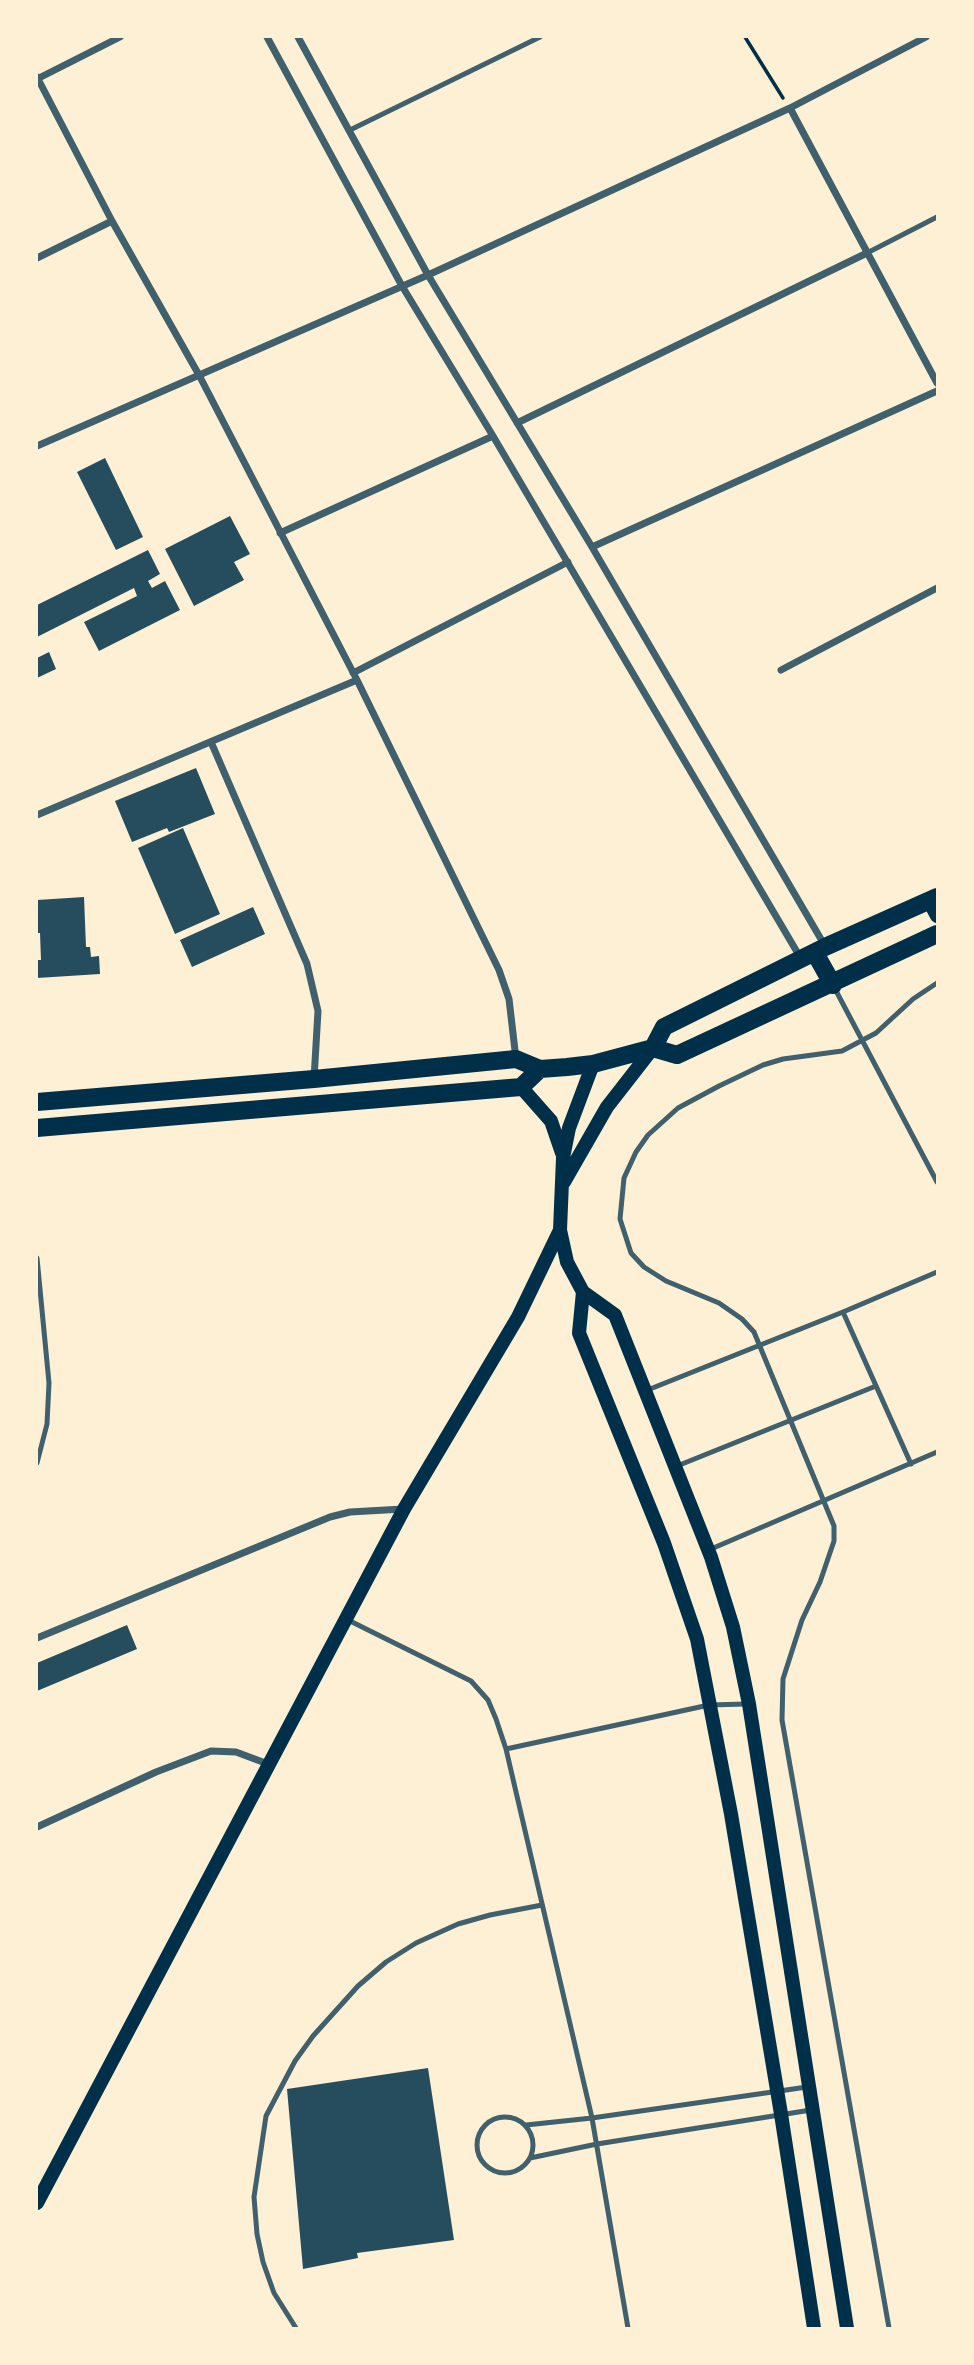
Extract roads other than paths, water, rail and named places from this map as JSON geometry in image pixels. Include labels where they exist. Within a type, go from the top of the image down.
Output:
[{"type":"main road","points":[[562,1186],[607,1107],[653,1048],[664,1027],[814,953],[935,905]]},
{"type":"main road","points":[[37,1102],[516,1059],[540,1069],[593,1064],[653,1048],[677,1055],[937,934]]},
{"type":"main road","points":[[814,953],[832,985]]},
{"type":"main road","points":[[593,1064],[569,1128],[563,1158],[560,1230],[567,1262],[583,1292],[615,1315],[708,1551],[733,1627],[749,1704],[807,2087],[847,2328]]},
{"type":"main road","points":[[37,1128],[522,1087],[540,1069]]},
{"type":"main road","points":[[522,1087],[551,1121],[563,1158]]},
{"type":"main road","points":[[37,2203],[345,1618],[404,1509],[518,1317],[560,1230]]},
{"type":"main road","points":[[583,1292],[579,1333],[660,1531],[697,1639],[732,1814],[814,2328]]},
{"type":"street","points":[[120,37],[37,78],[112,221],[199,375],[355,677],[499,970],[509,999],[516,1059]]},
{"type":"street","points":[[267,37],[402,286],[568,562],[814,953]]},
{"type":"street","points":[[298,37],[428,275],[592,547],[814,953]]},
{"type":"street","points":[[37,446],[428,275],[790,108],[926,37]]},
{"type":"street","points":[[790,108],[937,383]]},
{"type":"street","points":[[37,258],[112,221]]},
{"type":"street","points":[[517,423],[867,253]]},
{"type":"street","points":[[592,547],[937,391]]},
{"type":"street","points":[[280,533],[494,436]]},
{"type":"street","points":[[37,815],[211,742],[355,677],[568,562]]},
{"type":"street","points":[[781,670],[937,588]]},
{"type":"street","points":[[211,742],[307,964],[318,1011],[314,1079]]},
{"type":"street","points":[[37,1638],[330,1517],[350,1512],[404,1509]]},
{"type":"street","points":[[37,1827],[156,1772],[211,1751],[236,1752],[268,1764]]},
{"type":"lane","points":[[350,130],[540,37]]},
{"type":"lane","points":[[867,253],[937,218]]},
{"type":"lane","points":[[889,2328],[782,1720],[783,1679],[802,1620],[820,1582],[834,1541],[834,1525],[754,1332],[743,1319],[719,1303],[666,1281],[644,1267],[631,1253],[620,1219],[624,1178],[636,1152],[648,1135],[678,1108],[763,1065],[783,1059],[842,1051],[876,1032],[913,999],[937,983]]},
{"type":"lane","points":[[832,985],[937,1182]]},
{"type":"lane","points":[[37,1258],[49,1383],[47,1424],[37,1463]]},
{"type":"lane","points":[[645,1391],[937,1272]]},
{"type":"lane","points":[[843,1312],[911,1464]]},
{"type":"lane","points":[[674,1467],[876,1386]]},
{"type":"lane","points":[[708,1551],[937,1452]]},
{"type":"lane","points":[[345,1618],[471,1681],[488,1700],[506,1749],[592,2119],[628,2328]]},
{"type":"lane","points":[[506,1749],[709,1706],[749,1704]]},
{"type":"lane","points":[[296,2328],[274,2293],[263,2262],[257,2234],[254,2197],[266,2116],[295,2061],[358,1986],[386,1962],[416,1943],[458,1924],[542,1905]]},
{"type":"lane","points":[[526,2125],[592,2119],[807,2087]]},
{"type":"lane","points":[[530,2158],[597,2144],[811,2110]]},
{"type":"lane","points":[[504,2116],[516,2118],[526,2125],[532,2135],[533,2147],[530,2158],[522,2168],[499,2173],[480,2160],[476,2148],[477,2137],[483,2126],[504,2116]]}]
